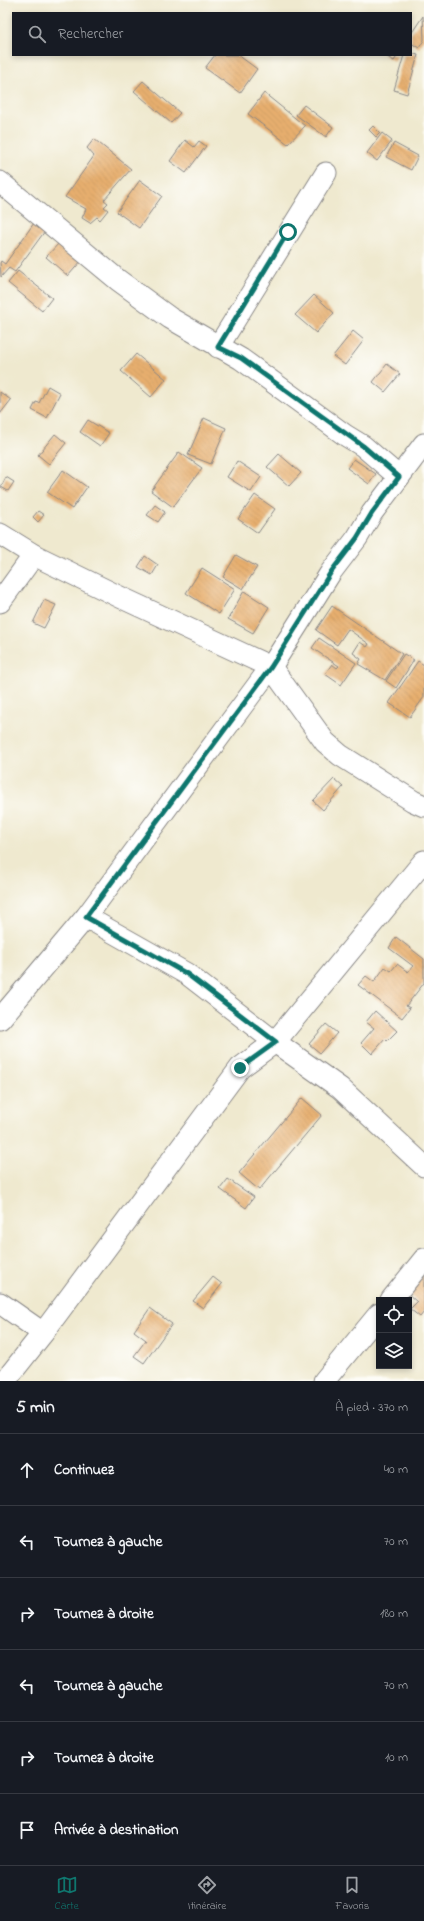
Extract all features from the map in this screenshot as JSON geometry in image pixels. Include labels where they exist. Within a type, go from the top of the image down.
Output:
[{"type":"street","points":[[218,347],[326,173]]},
{"type":"street","points":[[0,182],[118,280],[170,318],[218,347],[241,358],[363,446],[399,477]]},
{"type":"street","points":[[0,1019],[86,917],[271,667],[331,572],[357,538],[372,513],[424,444]]},
{"type":"street","points":[[0,534],[34,555],[126,600],[271,667],[325,742],[340,756],[413,801],[424,806]]},
{"type":"street","points":[[0,602],[34,555]]},
{"type":"street","points":[[5,1381],[43,1333],[240,1068],[276,1042],[424,861]]},
{"type":"street","points":[[86,917],[187,974],[276,1042],[340,1088],[424,1166]]},
{"type":"street","points":[[393,1297],[424,1259]]},
{"type":"street","points":[[0,1303],[43,1333]]},
{"type":"street","points":[[324,1381],[376,1318]]},
{"type":"building","points":[[423,16],[424,40],[419,48],[412,44],[412,32]]},
{"type":"building","points":[[412,53],[418,55],[407,94],[394,90],[404,56],[412,56]]},
{"type":"building","points":[[214,56],[239,56],[257,69],[240,93],[205,68]]},
{"type":"building","points":[[386,56],[397,56],[394,61]]},
{"type":"building","points":[[143,81],[180,113],[171,123],[134,91]]},
{"type":"building","points":[[264,93],[305,126],[288,144],[248,114]]},
{"type":"building","points":[[304,105],[333,127],[326,137],[296,115]]},
{"type":"building","points":[[373,126],[380,133],[376,137],[369,130]]},
{"type":"building","points":[[382,133],[392,141],[377,161],[367,153]]},
{"type":"building","points":[[94,139],[131,169],[104,200],[108,203],[104,207],[108,210],[100,220],[97,217],[90,223],[82,218],[86,209],[65,197],[94,156],[87,148]]},
{"type":"building","points":[[185,140],[194,147],[199,141],[206,146],[186,173],[170,161]]},
{"type":"building","points":[[394,143],[418,156],[411,170],[386,157]]},
{"type":"building","points":[[140,180],[162,196],[139,228],[117,212]]},
{"type":"building","points":[[34,223],[45,231],[15,272],[9,268],[1,277],[1,261],[5,264]]},
{"type":"building","points":[[60,242],[82,260],[68,276],[46,257]]},
{"type":"building","points":[[18,271],[52,298],[42,311],[8,283]]},
{"type":"building","points":[[314,295],[334,313],[316,333],[295,315]]},
{"type":"building","points":[[353,331],[364,340],[345,365],[333,356]]},
{"type":"building","points":[[136,354],[166,379],[151,397],[121,371]]},
{"type":"building","points":[[387,364],[400,374],[385,392],[373,382]]},
{"type":"building","points":[[48,386],[60,393],[47,418],[32,410],[36,402],[39,403]]},
{"type":"building","points":[[0,392],[11,400],[0,414]]},
{"type":"building","points":[[204,418],[226,428],[211,464],[188,455]]},
{"type":"building","points":[[88,420],[109,433],[100,446],[80,432]]},
{"type":"building","points":[[55,434],[66,443],[49,464],[38,455]]},
{"type":"building","points":[[179,452],[202,468],[173,507],[151,491]]},
{"type":"building","points":[[279,454],[301,473],[289,486],[267,467]]},
{"type":"building","points":[[354,459],[376,474],[369,484],[347,468]]},
{"type":"building","points":[[237,461],[261,477],[251,492],[227,477]]},
{"type":"building","points":[[63,470],[87,487],[72,509],[47,492]]},
{"type":"building","points":[[6,477],[14,482],[8,491],[1,487]]},
{"type":"building","points":[[255,495],[275,509],[258,533],[238,519]]},
{"type":"building","points":[[155,505],[165,512],[158,522],[147,515]]},
{"type":"building","points":[[38,511],[44,515],[38,522],[33,517]]},
{"type":"building","points":[[236,555],[257,567],[243,589],[223,577]]},
{"type":"building","points":[[145,556],[158,565],[152,575],[138,567]]},
{"type":"building","points":[[202,568],[235,589],[219,614],[186,593]]},
{"type":"building","points":[[244,591],[269,607],[253,633],[228,619]]},
{"type":"building","points":[[44,600],[56,605],[44,628],[33,623]]},
{"type":"building","points":[[332,606],[402,654],[385,680],[358,664],[361,659],[353,653],[360,642],[367,647],[369,644],[348,629],[337,645],[316,630]]},
{"type":"building","points":[[319,638],[356,663],[341,685],[325,674],[332,664],[337,668],[339,666],[312,648]]},
{"type":"building","points":[[404,654],[414,660],[396,688],[386,681]]},
{"type":"building","points":[[418,661],[424,665],[424,697],[410,717],[389,703]]},
{"type":"building","points":[[334,779],[343,787],[323,810],[313,801]]},
{"type":"building","points":[[396,937],[424,959],[424,983],[406,1006],[410,1008],[402,1018],[358,985],[366,976],[374,982],[385,967],[391,971],[397,964],[408,972],[413,966],[389,948]]},
{"type":"building","points":[[375,1011],[397,1031],[387,1041],[385,1039],[372,1054],[361,1043],[374,1028],[366,1022]]},
{"type":"building","points":[[326,1024],[337,1033],[320,1053],[309,1044]]},
{"type":"building","points":[[302,1098],[322,1115],[259,1190],[239,1173]]},
{"type":"building","points":[[228,1179],[254,1197],[246,1208],[220,1189]]},
{"type":"building","points":[[424,1274],[424,1312],[420,1317],[412,1311],[412,1307],[417,1302],[406,1292]]},
{"type":"building","points":[[213,1277],[222,1284],[203,1308],[193,1301]]},
{"type":"building","points":[[150,1308],[172,1324],[144,1363],[134,1356],[146,1340],[134,1331]]},
{"type":"route","points":[[240,1068],[276,1042],[187,974],[86,917],[271,667],[331,572],[357,538],[372,513],[399,477],[363,446],[345,435],[241,358],[218,347],[288,232]]}]
